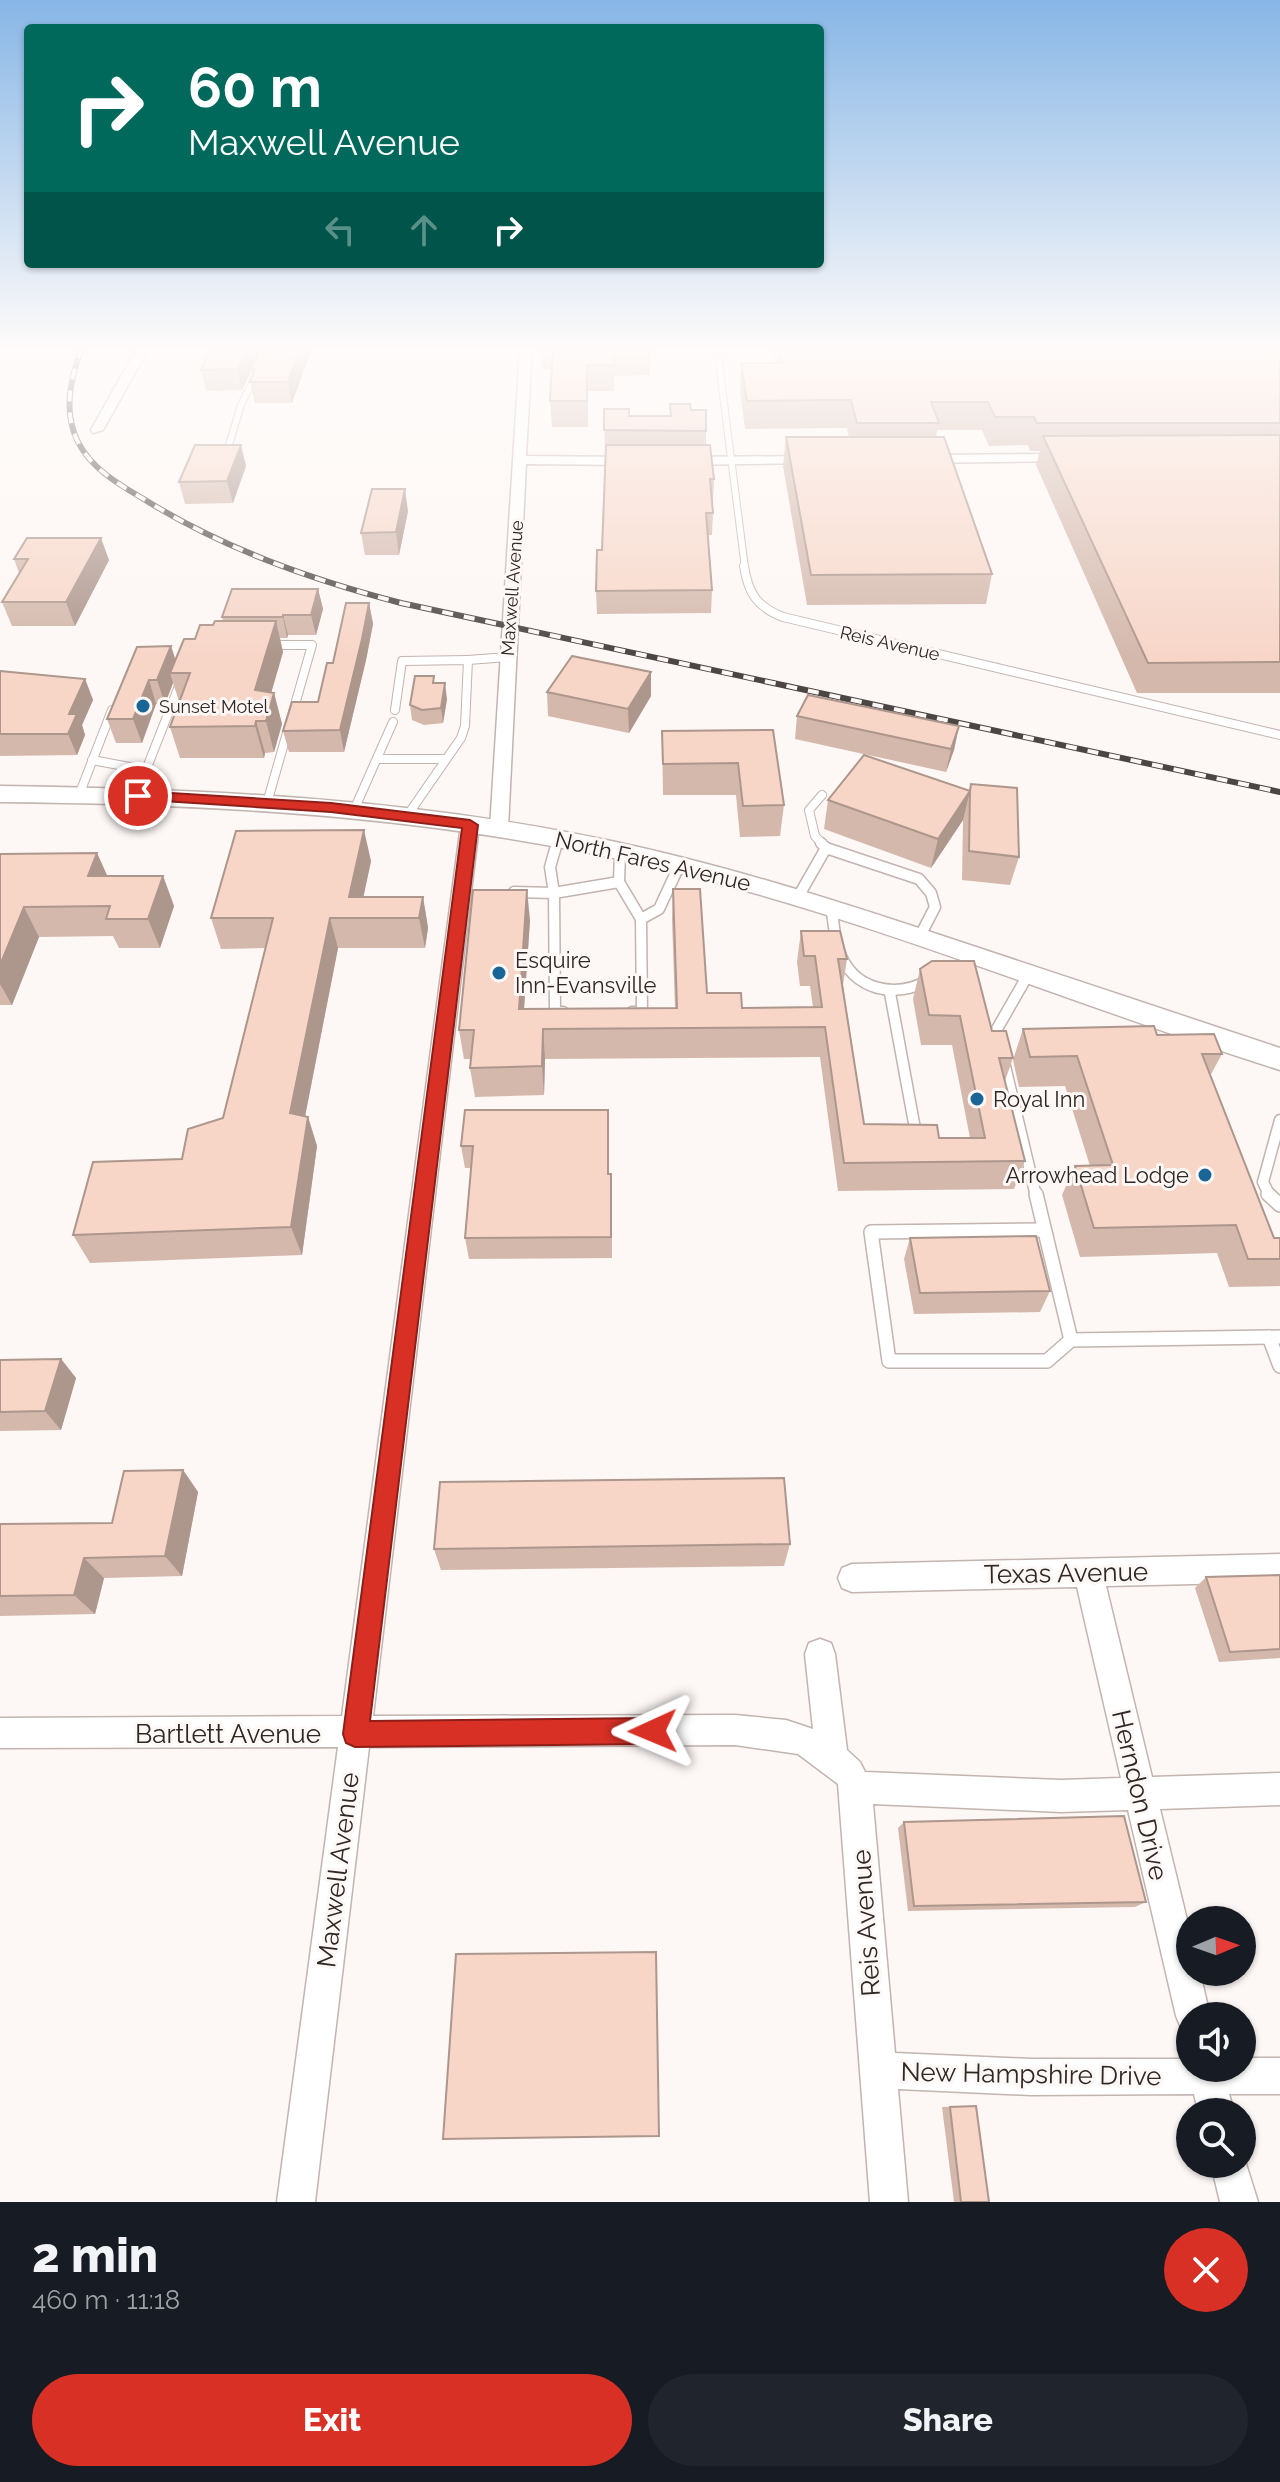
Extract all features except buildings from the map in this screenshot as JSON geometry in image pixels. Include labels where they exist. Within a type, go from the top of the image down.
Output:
[{"type":"street","name":"Maxwell Avenue","points":[[499,828],[520,451]]},
{"type":"street","points":[[908,459],[1083,458]]},
{"type":"street","points":[[520,460],[643,461]]},
{"type":"street","points":[[673,461],[828,460]]},
{"type":"street","name":"North Fares Avenue","points":[[0,794],[138,796],[354,810],[499,828],[558,839],[679,866],[831,907],[920,936],[954,955],[1029,973],[1280,1059]]},
{"type":"street","name":"Maxwell Avenue","points":[[296,2202],[355,1734],[470,890],[470,825]]},
{"type":"street","name":"Texas Avenue","points":[[852,1578],[1280,1568]]},
{"type":"street","name":"Herndon Drive","points":[[1088,1573],[1190,2002]]},
{"type":"street","points":[[820,1654],[832,1758],[849,1773],[856,1787],[1061,1796],[1280,1789]]},
{"type":"street","name":"Bartlett Avenue","points":[[0,1733],[355,1734],[735,1730],[786,1734],[819,1747],[832,1758]]},
{"type":"street","name":"Reis Avenue","points":[[856,1787],[889,2202]]},
{"type":"street","name":"New Hampshire Drive","points":[[877,2070],[1031,2077],[1176,2074]]},
{"type":"street","name":"New Hampshire Drive","points":[[1256,2075],[1280,2076]]},
{"type":"street","points":[[1233,2178],[1239,2202]]},
{"type":"lane","points":[[224,463],[228,451]]},
{"type":"lane","name":"Reis Avenue","points":[[731,451],[747,586],[751,597],[766,611],[1280,735]]},
{"type":"lane","points":[[254,645],[312,645],[267,803]]},
{"type":"lane","points":[[395,710],[402,661],[508,657]]},
{"type":"lane","points":[[407,816],[465,726],[468,660]]},
{"type":"lane","points":[[138,796],[184,674]]},
{"type":"lane","points":[[79,795],[115,703]]},
{"type":"lane","points":[[354,810],[393,722]]},
{"type":"lane","points":[[378,759],[446,759]]},
{"type":"lane","points":[[92,760],[146,770]]},
{"type":"lane","points":[[822,795],[809,810],[815,836],[826,848],[919,879],[931,893],[935,907],[920,936]]},
{"type":"lane","points":[[558,839],[550,867],[554,893],[555,1012],[569,1012]]},
{"type":"lane","points":[[798,897],[826,848]]},
{"type":"lane","points":[[613,1012],[642,1012],[641,919],[619,882],[620,853]]},
{"type":"lane","points":[[641,919],[659,909],[679,866]]},
{"type":"lane","points":[[508,891],[554,893],[619,882]]},
{"type":"lane","points":[[831,907],[840,955],[857,980],[890,993],[920,986],[942,971]]},
{"type":"lane","points":[[1029,973],[997,1029],[1071,1340]]},
{"type":"lane","points":[[890,993],[916,1134]]},
{"type":"lane","points":[[1280,1120],[1263,1182],[1269,1195],[1280,1205]]},
{"type":"lane","points":[[1044,1230],[871,1232],[889,1361],[1047,1361],[1071,1340],[1275,1337],[1280,1366]]},
{"type":"railway","points":[[83,451],[115,481],[172,516],[235,547],[333,584],[401,603],[1280,792]]},
{"type":"place","name":"Sunset Motel","points":[[143,706]]},
{"type":"place","name":"Esquire Inn-Evansville","points":[[499,973]]},
{"type":"place","name":"Royal Inn","points":[[977,1099]]},
{"type":"place","name":"Arrowhead Lodge","points":[[1205,1175]]},
{"type":"route","points":[[138,796],[331,808],[470,825],[355,1734],[653,1731]]}]
